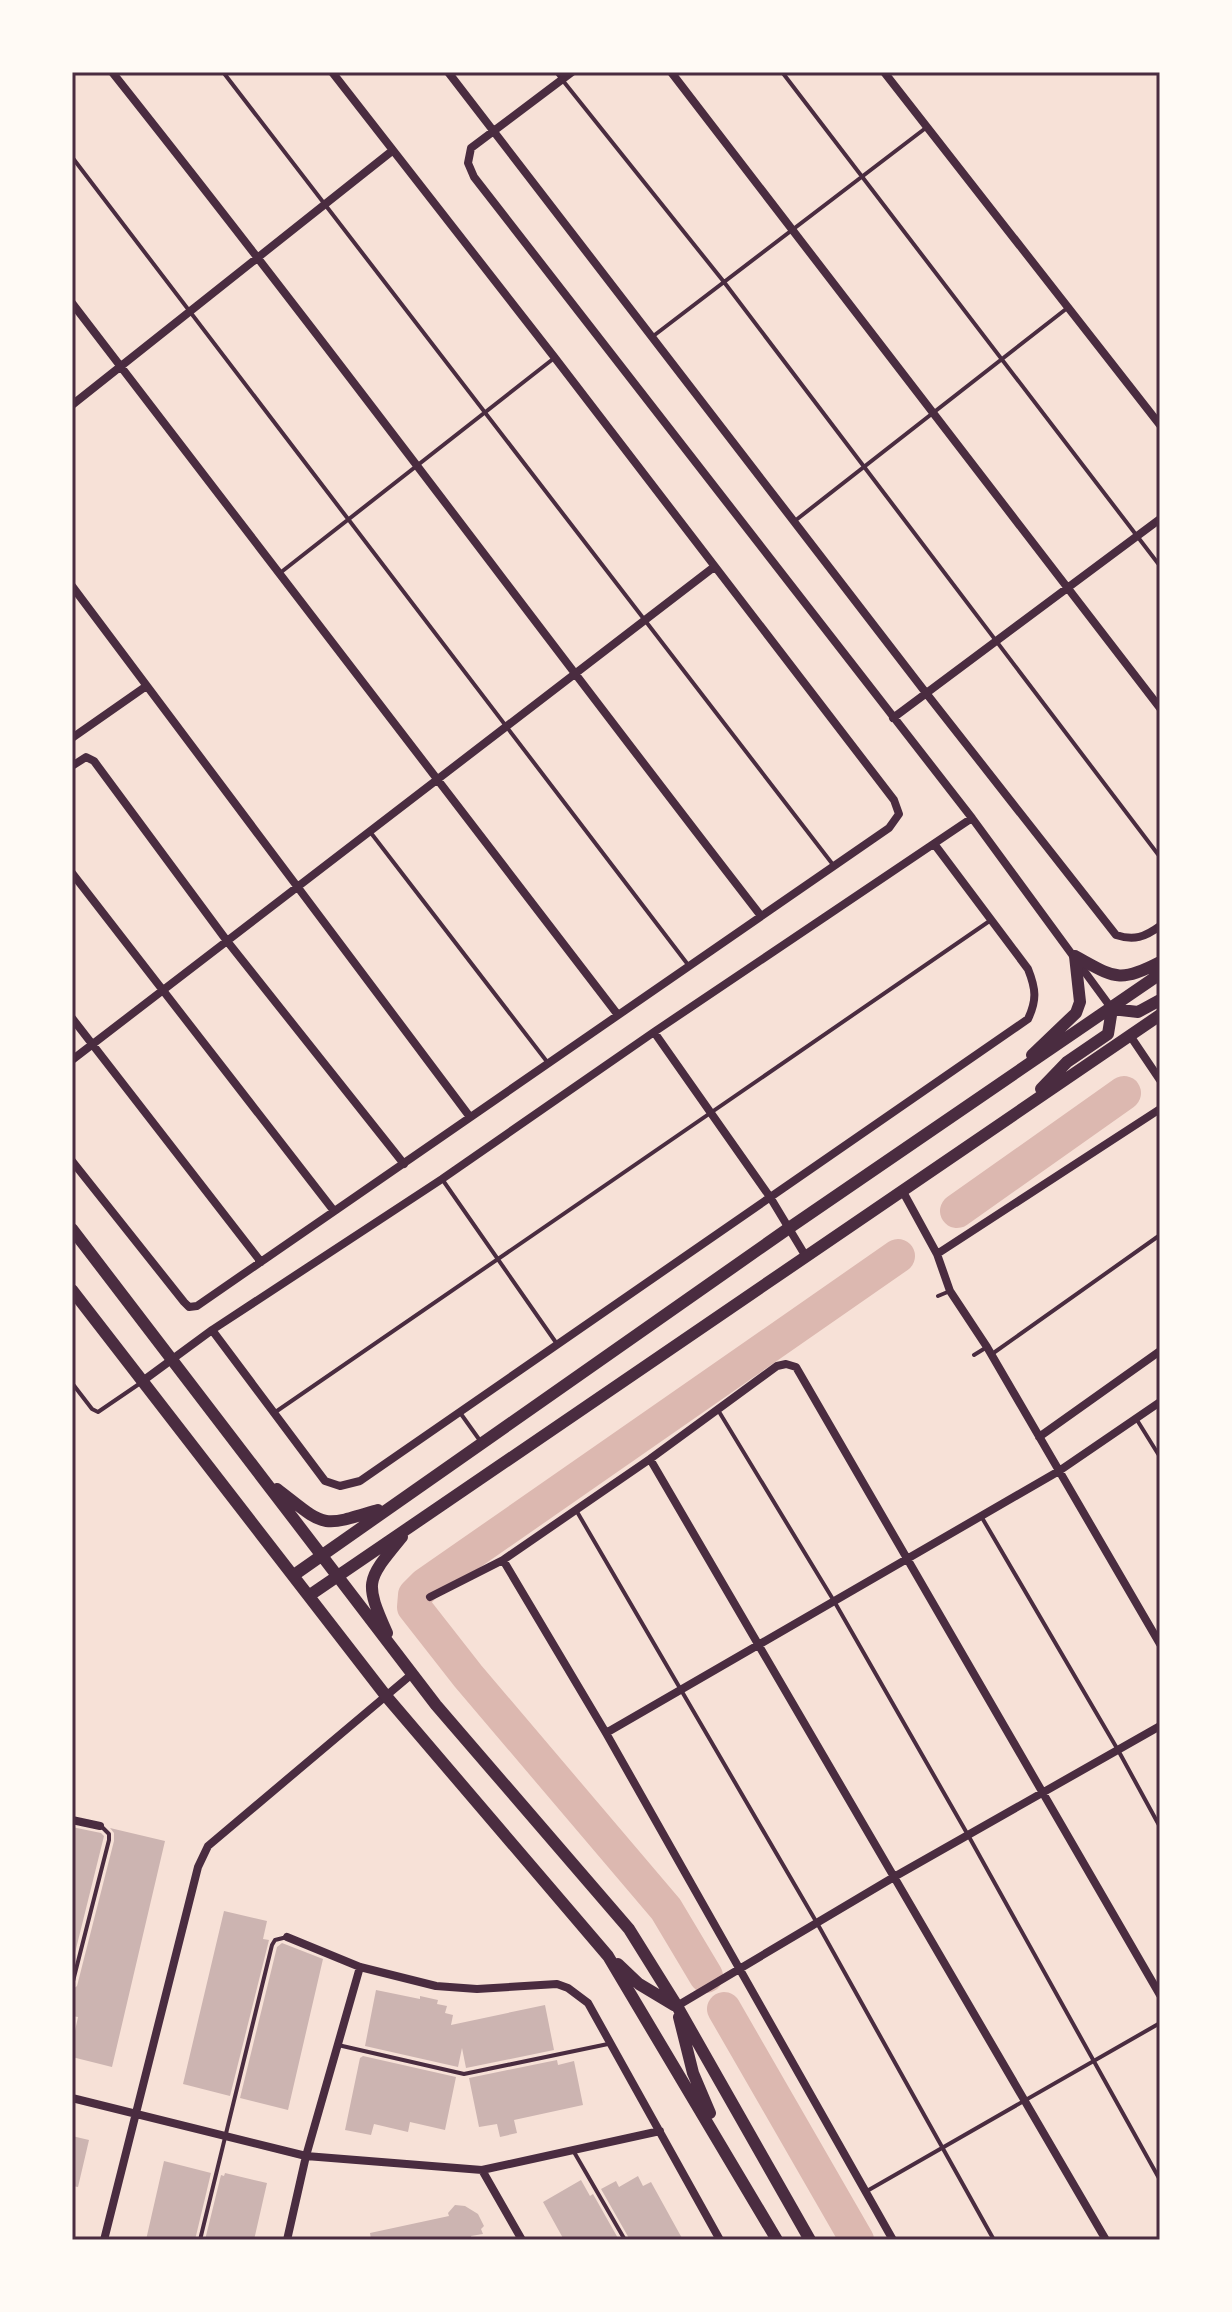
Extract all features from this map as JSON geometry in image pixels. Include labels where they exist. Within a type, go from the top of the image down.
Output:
[{"type":"main road","points":[[1075,956],[1116,976],[1127,977],[1160,962]]},
{"type":"main road","points":[[1001,1085],[1076,1013],[1080,1002],[1075,956]]},
{"type":"main road","points":[[294,1575],[789,1228],[1160,974]]},
{"type":"main road","points":[[1112,1009],[1138,1012],[1160,1000]]},
{"type":"main road","points":[[1024,1107],[1067,1062],[1108,1034],[1112,1009]]},
{"type":"main road","points":[[310,1595],[1160,1015]]},
{"type":"main road","points":[[72,1229],[412,1674],[629,1929],[677,2006],[810,2240]]},
{"type":"main road","points":[[72,1290],[386,1696],[608,1956],[639,1984],[677,2006],[693,2073],[729,2156]]},
{"type":"main road","points":[[262,1478],[316,1519],[327,1523],[389,1507]]},
{"type":"main road","points":[[397,1655],[374,1604],[372,1577],[411,1526]]},
{"type":"main road","points":[[608,1956],[777,2240]]},
{"type":"street","points":[[112,72],[260,258],[574,675],[761,916]]},
{"type":"street","points":[[72,1161],[189,1307],[197,1306],[889,828],[899,814],[894,800],[332,72]]},
{"type":"street","points":[[448,72],[1116,935],[1130,940],[1147,935],[1160,926]]},
{"type":"street","points":[[572,72],[559,76],[471,148],[468,163],[474,177],[972,818],[1112,1009]]},
{"type":"street","points":[[671,72],[1160,708]]},
{"type":"street","points":[[884,72],[1160,425]]},
{"type":"street","points":[[72,405],[392,151]]},
{"type":"street","points":[[72,303],[618,1015]]},
{"type":"street","points":[[893,718],[1160,519]]},
{"type":"street","points":[[72,1060],[714,567]]},
{"type":"street","points":[[72,586],[470,1117]]},
{"type":"street","points":[[72,738],[145,687]]},
{"type":"street","points":[[72,766],[86,757],[94,761],[227,941],[404,1164]]},
{"type":"street","points":[[144,1380],[212,1330],[442,1179],[972,818]]},
{"type":"street","points":[[212,1330],[325,1481],[340,1486],[360,1481],[1028,1019],[1035,1003],[1036,987],[1028,969],[935,845]]},
{"type":"street","points":[[72,873],[334,1211]]},
{"type":"street","points":[[72,1018],[261,1262]]},
{"type":"street","points":[[654,1032],[770,1197],[805,1255]]},
{"type":"street","points":[[1131,1037],[1160,1080]]},
{"type":"street","points":[[937,1254],[1160,1109]]},
{"type":"street","points":[[902,1190],[937,1254],[950,1291],[989,1351],[1160,1644]]},
{"type":"street","points":[[1039,1437],[1160,1351]]},
{"type":"street","points":[[430,1597],[503,1560],[650,1459],[777,1366],[786,1364],[796,1367],[1160,1995]]},
{"type":"street","points":[[606,1733],[1059,1471],[1160,1402]]},
{"type":"street","points":[[650,1459],[1106,2240]]},
{"type":"street","points":[[503,1560],[606,1733],[893,2240]]},
{"type":"street","points":[[104,2240],[198,1867],[208,1846],[412,1674]]},
{"type":"street","points":[[677,2006],[894,1877],[1160,1726]]},
{"type":"street","points":[[72,1820],[100,1826]]},
{"type":"street","points":[[287,1937],[360,1967],[454,1989],[539,1984],[557,1984],[568,1988],[588,2003],[608,2044],[720,2240]]},
{"type":"street","points":[[287,2240],[306,2156],[360,1967]]},
{"type":"street","points":[[72,2098],[306,2156],[482,2170],[660,2131]]},
{"type":"street","points":[[482,2170],[522,2240]]},
{"type":"lane","points":[[223,72],[834,866]]},
{"type":"lane","points":[[782,72],[1160,566]]},
{"type":"lane","points":[[559,76],[724,282],[1160,857]]},
{"type":"lane","points":[[652,338],[927,127]]},
{"type":"lane","points":[[72,157],[689,966]]},
{"type":"lane","points":[[794,522],[1068,308]]},
{"type":"lane","points":[[279,573],[555,358]]},
{"type":"lane","points":[[370,831],[548,1063]]},
{"type":"lane","points":[[274,1413],[991,920]]},
{"type":"lane","points":[[442,1179],[557,1344]]},
{"type":"lane","points":[[974,1355],[989,1351],[1160,1235]]},
{"type":"lane","points":[[938,1296],[950,1291]]},
{"type":"lane","points":[[72,1383],[92,1409],[98,1412],[144,1380]]},
{"type":"lane","points":[[718,1410],[834,1601],[1160,2180]]},
{"type":"lane","points":[[459,1412],[481,1442]]},
{"type":"lane","points":[[1137,1420],[1160,1457]]},
{"type":"lane","points":[[576,1510],[817,1923],[994,2240]]},
{"type":"lane","points":[[981,1516],[1160,1827]]},
{"type":"lane","points":[[72,1985],[109,1840],[106,1830],[100,1826]]},
{"type":"lane","points":[[200,2240],[272,1945],[275,1940],[287,1937]]},
{"type":"lane","points":[[866,2191],[1160,2023]]},
{"type":"lane","points":[[338,2045],[464,2074],[608,2044]]},
{"type":"lane","points":[[573,2150],[625,2240]]},
{"type":"building","points":[[72,1827],[104,1836],[72,1965]]},
{"type":"building","points":[[110,1828],[165,1841],[112,2067],[72,2057],[78,2017],[72,2016],[72,1990],[77,1986],[114,1841]]},
{"type":"building","points":[[224,1911],[267,1921],[263,1939],[269,1940],[230,2096],[183,2084]]},
{"type":"building","points":[[282,1943],[323,1959],[288,2110],[240,2098],[277,1947]]},
{"type":"building","points":[[376,1990],[438,2000],[437,2004],[447,2006],[445,2013],[453,2015],[451,2025],[545,2005],[554,2050],[466,2068],[462,2048],[458,2067],[365,2046]]},
{"type":"building","points":[[363,2056],[456,2077],[445,2130],[410,2122],[408,2132],[374,2124],[371,2135],[345,2130],[360,2058]]},
{"type":"building","points":[[557,2060],[558,2065],[574,2061],[583,2105],[514,2120],[517,2133],[500,2137],[497,2124],[479,2127],[469,2078]]},
{"type":"building","points":[[72,2136],[89,2140],[78,2187],[72,2186]]},
{"type":"building","points":[[164,2161],[211,2173],[195,2240],[146,2240]]},
{"type":"building","points":[[225,2173],[267,2183],[254,2240],[205,2240],[221,2175]]},
{"type":"building","points":[[638,2176],[643,2186],[651,2182],[683,2240],[630,2240],[601,2189],[616,2181],[619,2187]]},
{"type":"building","points":[[581,2180],[590,2196],[593,2194],[619,2240],[564,2240],[543,2202]]},
{"type":"building","points":[[455,2205],[465,2206],[478,2214],[484,2226],[481,2229],[483,2234],[471,2236],[472,2240],[371,2240],[370,2233],[449,2216]]},
{"type":"waterway","points":[[957,1211],[1124,1093]]},
{"type":"waterway","points":[[706,1976],[666,1909],[468,1676],[414,1607],[415,1595],[425,1585],[898,1256]]},
{"type":"waterway","points":[[724,2009],[857,2240]]}]
